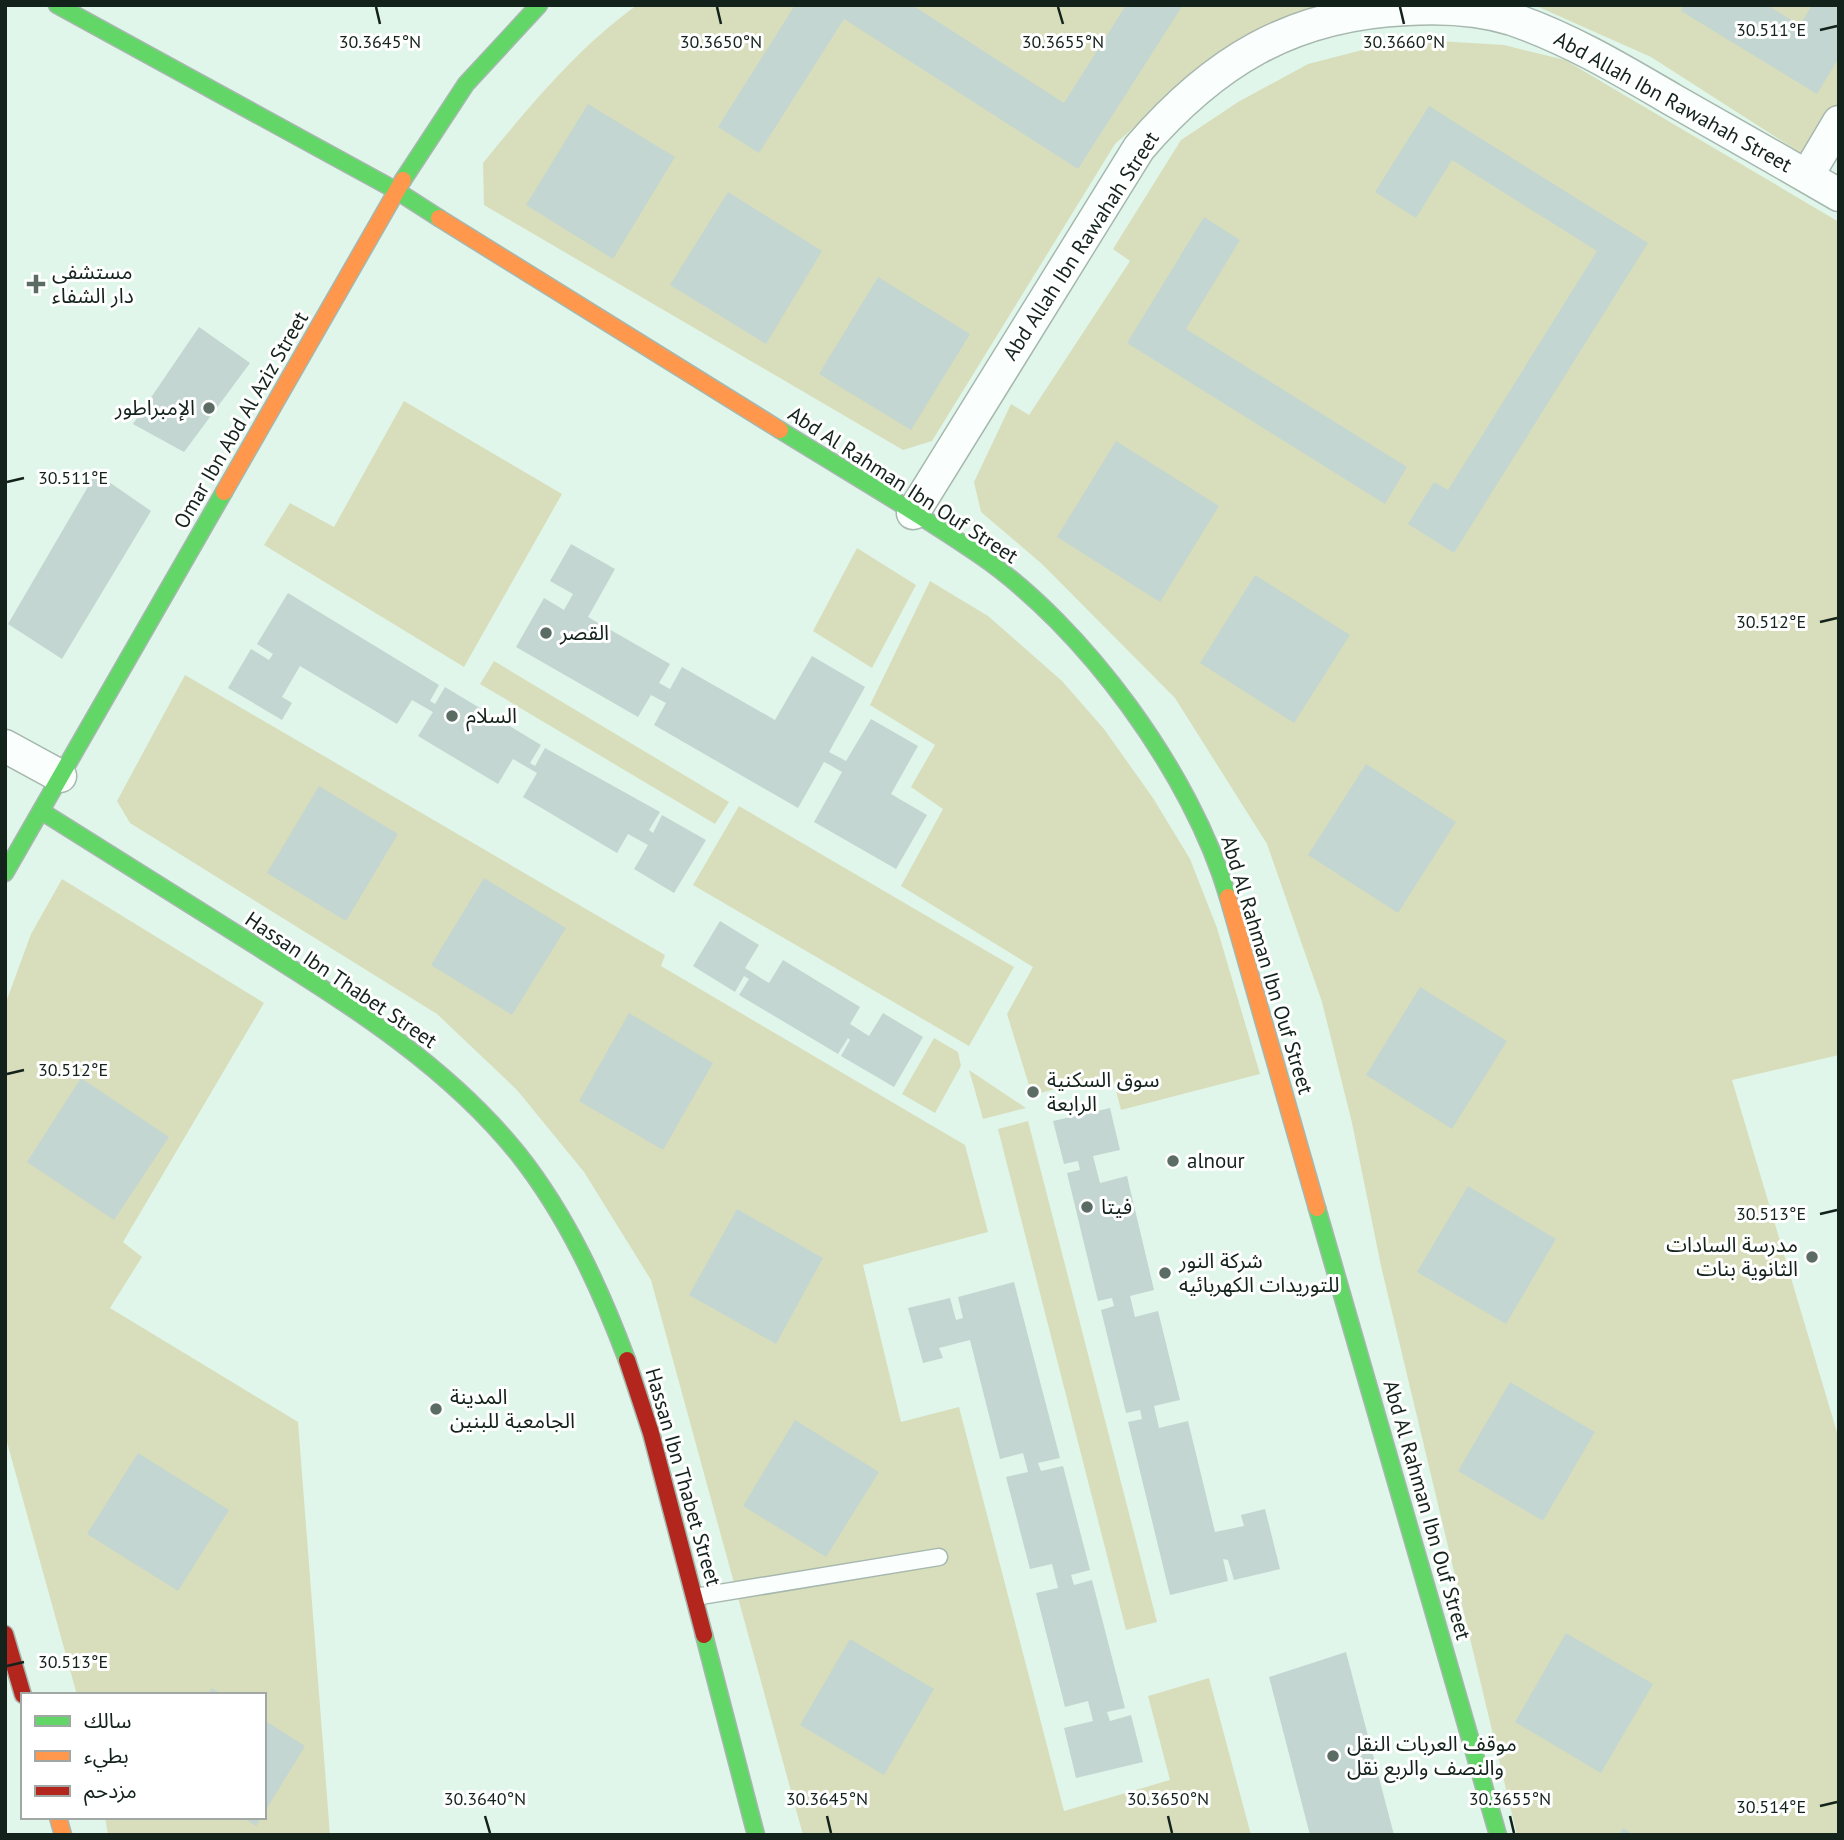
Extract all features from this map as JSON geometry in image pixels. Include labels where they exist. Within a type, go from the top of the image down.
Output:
[{"type":"street","name":"Abd Al Rahman Ibn Ouf Street","points":[[57,5],[397,191],[980,555],[1031,595],[1078,641],[1120,691],[1158,744],[1205,834],[1238,929],[1498,1835]]},
{"type":"street","name":"Omar Ibn Abd Al Aziz Street","points":[[5,873],[438,122],[466,84],[539,5]]},
{"type":"street","name":"Abd Allah Ibn Rawahah Street","points":[[913,513],[1139,148],[1172,110],[1208,77],[1251,50],[1287,32],[1365,10],[1437,7],[1509,18],[1577,45],[1839,195]]},
{"type":"street","points":[[1807,176],[1839,122]]},
{"type":"street","points":[[5,747],[60,776]]},
{"type":"street","name":"Hassan Ibn Thabet Street","points":[[41,811],[390,1034],[436,1070],[517,1152],[551,1199],[582,1250],[607,1303],[646,1410],[756,1835]]},
{"type":"street","points":[[5,1634],[22,1693]]},
{"type":"lane","points":[[695,1597],[939,1557]]},
{"type":"green space","points":[[637,5],[1340,5],[1194,75],[1115,144],[932,441],[903,450],[484,205],[483,163],[574,59]]},
{"type":"green space","points":[[1534,5],[1839,5],[1839,110],[1810,159],[1651,57]]},
{"type":"green space","points":[[1438,41],[1504,45],[1565,60],[1839,222],[1839,1055],[1732,1080],[1839,1439],[1839,1835],[1517,1835],[1381,1266],[1352,1123],[1322,1002],[1267,844],[1175,698],[1042,564],[981,512],[974,482],[1011,404],[1029,415],[1130,261],[1113,249],[1181,140],[1238,102],[1308,64],[1366,49]]},
{"type":"green space","points":[[404,401],[562,494],[464,667],[264,545],[290,503],[334,527]]},
{"type":"green space","points":[[857,548],[916,585],[872,668],[813,631]]},
{"type":"green space","points":[[930,581],[988,616],[1062,681],[1104,729],[1153,798],[1190,859],[1217,928],[1260,1074],[1121,1110],[1112,1075],[1032,1095],[1007,1014],[1033,967],[901,886],[943,809],[911,787],[935,745],[870,705]]},
{"type":"green space","points":[[494,661],[729,802],[715,824],[480,684]]},
{"type":"green space","points":[[185,675],[665,955],[661,966],[965,1145],[988,1232],[863,1265],[901,1422],[959,1407],[1064,1811],[1170,1780],[1148,1696],[1209,1678],[1251,1835],[803,1835],[651,1280],[584,1172],[517,1090],[437,1014],[130,823],[117,801]]},
{"type":"green space","points":[[739,806],[1014,967],[969,1046],[693,885]]},
{"type":"green space","points":[[62,879],[264,1003],[123,1242],[142,1257],[110,1308],[298,1422],[330,1835],[108,1835],[105,1819],[266,1819],[266,1693],[76,1693],[5,1435],[5,1005],[31,934]]},
{"type":"green space","points":[[934,1038],[958,1052],[961,1066],[935,1113],[902,1094]]},
{"type":"green space","points":[[969,1070],[1026,1108],[983,1119]]},
{"type":"green space","points":[[1028,1121],[1157,1622],[1126,1630],[998,1129]]},
{"type":"building","points":[[795,5],[912,5],[1064,103],[1126,5],[1183,5],[1078,169],[844,19],[759,153],[718,127]]},
{"type":"building","points":[[1684,5],[1767,5],[1800,25],[1812,5],[1839,5],[1839,58],[1817,94],[1681,11]]},
{"type":"building","points":[[588,104],[675,157],[613,259],[526,205]]},
{"type":"building","points":[[1429,106],[1648,243],[1454,553],[1408,524],[1434,482],[1448,490],[1597,251],[1452,160],[1416,218],[1375,192]]},
{"type":"building","points":[[728,192],[822,251],[766,344],[670,285]]},
{"type":"building","points":[[1204,217],[1240,240],[1186,329],[1407,467],[1385,504],[1127,343]]},
{"type":"building","points":[[878,277],[970,334],[911,430],[819,374]]},
{"type":"building","points":[[199,327],[250,363],[184,452],[133,424]]},
{"type":"building","points":[[1116,441],[1219,506],[1160,602],[1057,537]]},
{"type":"building","points":[[96,473],[151,511],[62,659],[8,624]]},
{"type":"building","points":[[571,544],[615,569],[588,617],[670,664],[659,683],[670,689],[682,667],[775,720],[812,656],[865,687],[829,752],[846,761],[871,719],[918,746],[891,794],[927,815],[896,869],[814,822],[842,772],[824,762],[798,808],[654,725],[666,703],[651,695],[638,717],[516,647],[544,598],[564,610],[573,594],[550,581]]},
{"type":"building","points":[[1255,575],[1350,635],[1294,723],[1200,663]]},
{"type":"building","points":[[288,593],[439,685],[430,701],[435,704],[445,687],[541,745],[530,763],[535,766],[545,748],[660,812],[649,830],[653,833],[662,815],[706,840],[674,893],[634,869],[648,845],[628,834],[617,853],[523,797],[537,773],[513,759],[498,784],[418,736],[433,712],[412,700],[397,724],[300,666],[282,697],[292,703],[282,720],[228,688],[251,649],[269,660],[273,654],[257,644]]},
{"type":"building","points":[[1366,764],[1456,822],[1398,913],[1308,855]]},
{"type":"building","points":[[319,786],[398,834],[346,921],[267,873]]},
{"type":"building","points":[[484,878],[566,928],[512,1015],[431,965]]},
{"type":"building","points":[[720,921],[759,945],[745,968],[769,983],[783,960],[860,1007],[850,1024],[869,1036],[883,1013],[923,1037],[894,1087],[841,1056],[850,1040],[848,1038],[838,1054],[739,995],[749,979],[744,976],[735,992],[693,966]]},
{"type":"building","points":[[1420,987],[1507,1041],[1452,1129],[1366,1075]]},
{"type":"building","points":[[629,1013],[713,1063],[663,1150],[579,1101]]},
{"type":"building","points":[[81,1078],[169,1137],[114,1220],[27,1162]]},
{"type":"building","points":[[1110,1108],[1120,1150],[1093,1156],[1100,1183],[1127,1176],[1154,1290],[1130,1296],[1135,1317],[1158,1311],[1180,1400],[1154,1406],[1159,1428],[1188,1421],[1215,1532],[1244,1526],[1241,1515],[1265,1509],[1280,1569],[1234,1580],[1228,1560],[1223,1559],[1228,1581],[1170,1595],[1128,1422],[1142,1419],[1140,1410],[1126,1413],[1101,1310],[1114,1306],[1112,1298],[1098,1301],[1067,1173],[1080,1170],[1078,1161],[1064,1164],[1053,1121]]},
{"type":"building","points":[[1468,1186],[1556,1239],[1506,1324],[1417,1272]]},
{"type":"building","points":[[737,1209],[823,1258],[776,1344],[689,1295]]},
{"type":"building","points":[[1014,1282],[1060,1458],[1038,1463],[1041,1471],[1063,1466],[1090,1570],[1071,1575],[1074,1585],[1092,1580],[1125,1708],[1107,1712],[1110,1721],[1131,1715],[1143,1762],[1076,1778],[1064,1728],[1093,1721],[1088,1701],[1065,1707],[1036,1593],[1058,1588],[1052,1564],[1030,1569],[1006,1477],[1028,1472],[1023,1453],[1000,1459],[970,1340],[939,1348],[943,1358],[923,1363],[908,1308],[950,1298],[956,1320],[963,1318],[958,1297]]},
{"type":"building","points":[[1510,1382],[1595,1432],[1543,1521],[1458,1471]]},
{"type":"building","points":[[795,1420],[879,1472],[826,1557],[743,1506]]},
{"type":"building","points":[[138,1453],[229,1510],[178,1591],[87,1534]]},
{"type":"building","points":[[1566,1633],[1653,1684],[1601,1773],[1515,1722]]},
{"type":"building","points":[[850,1639],[934,1689],[884,1775],[800,1725]]},
{"type":"building","points":[[1346,1652],[1394,1835],[1310,1835],[1269,1677]]},
{"type":"building","points":[[266,1721],[305,1746],[266,1810]]},
{"type":"building","points":[[245,1819],[261,1819],[256,1826]]},
{"type":"building","points":[[1623,1828],[1634,1835],[1619,1835]]},
{"type":"traffic: fast","points":[[57,5],[397,191],[439,218]]},
{"type":"traffic: fast","points":[[403,180],[466,84],[539,5]]},
{"type":"traffic: fast","points":[[780,430],[978,554],[1018,584],[1057,621],[1129,706],[1161,753],[1189,802],[1211,850],[1228,897]]},
{"type":"traffic: fast","points":[[5,873],[224,492]]},
{"type":"traffic: fast","points":[[41,811],[327,991],[396,1040],[461,1093],[519,1155],[552,1203],[594,1280],[627,1360]]},
{"type":"traffic: fast","points":[[1317,1208],[1498,1835]]},
{"type":"traffic: fast","points":[[704,1635],[756,1835]]},
{"type":"traffic: slow","points":[[224,492],[403,180]]},
{"type":"traffic: slow","points":[[439,218],[780,430]]},
{"type":"traffic: slow","points":[[1228,897],[1317,1208]]},
{"type":"traffic: slow","points":[[59,1819],[63,1835]]},
{"type":"traffic: jam","points":[[627,1360],[651,1433],[704,1635]]},
{"type":"traffic: jam","points":[[5,1634],[22,1693]]},
{"type":"place","name":"مستشفى دار الشفاء","points":[[36,284]]},
{"type":"place","name":"الإمبراطور","points":[[209,408]]},
{"type":"place","name":"القصر","points":[[546,633]]},
{"type":"place","name":"السلام","points":[[452,716]]},
{"type":"place","name":"سوق السكنية الرابعة","points":[[1033,1092]]},
{"type":"place","name":"alnour","points":[[1173,1161]]},
{"type":"place","name":"فيتا","points":[[1087,1207]]},
{"type":"place","name":"مدرسة السادات الثانوية بنات","points":[[1812,1257]]},
{"type":"place","name":"شركة النور للتوريدات الكهربائيه","points":[[1165,1273]]},
{"type":"place","name":"المدينة الجامعية للبنين","points":[[436,1409]]},
{"type":"place","name":"موقف العربات النقل والنصف والربع نقل","points":[[1333,1756]]}]
